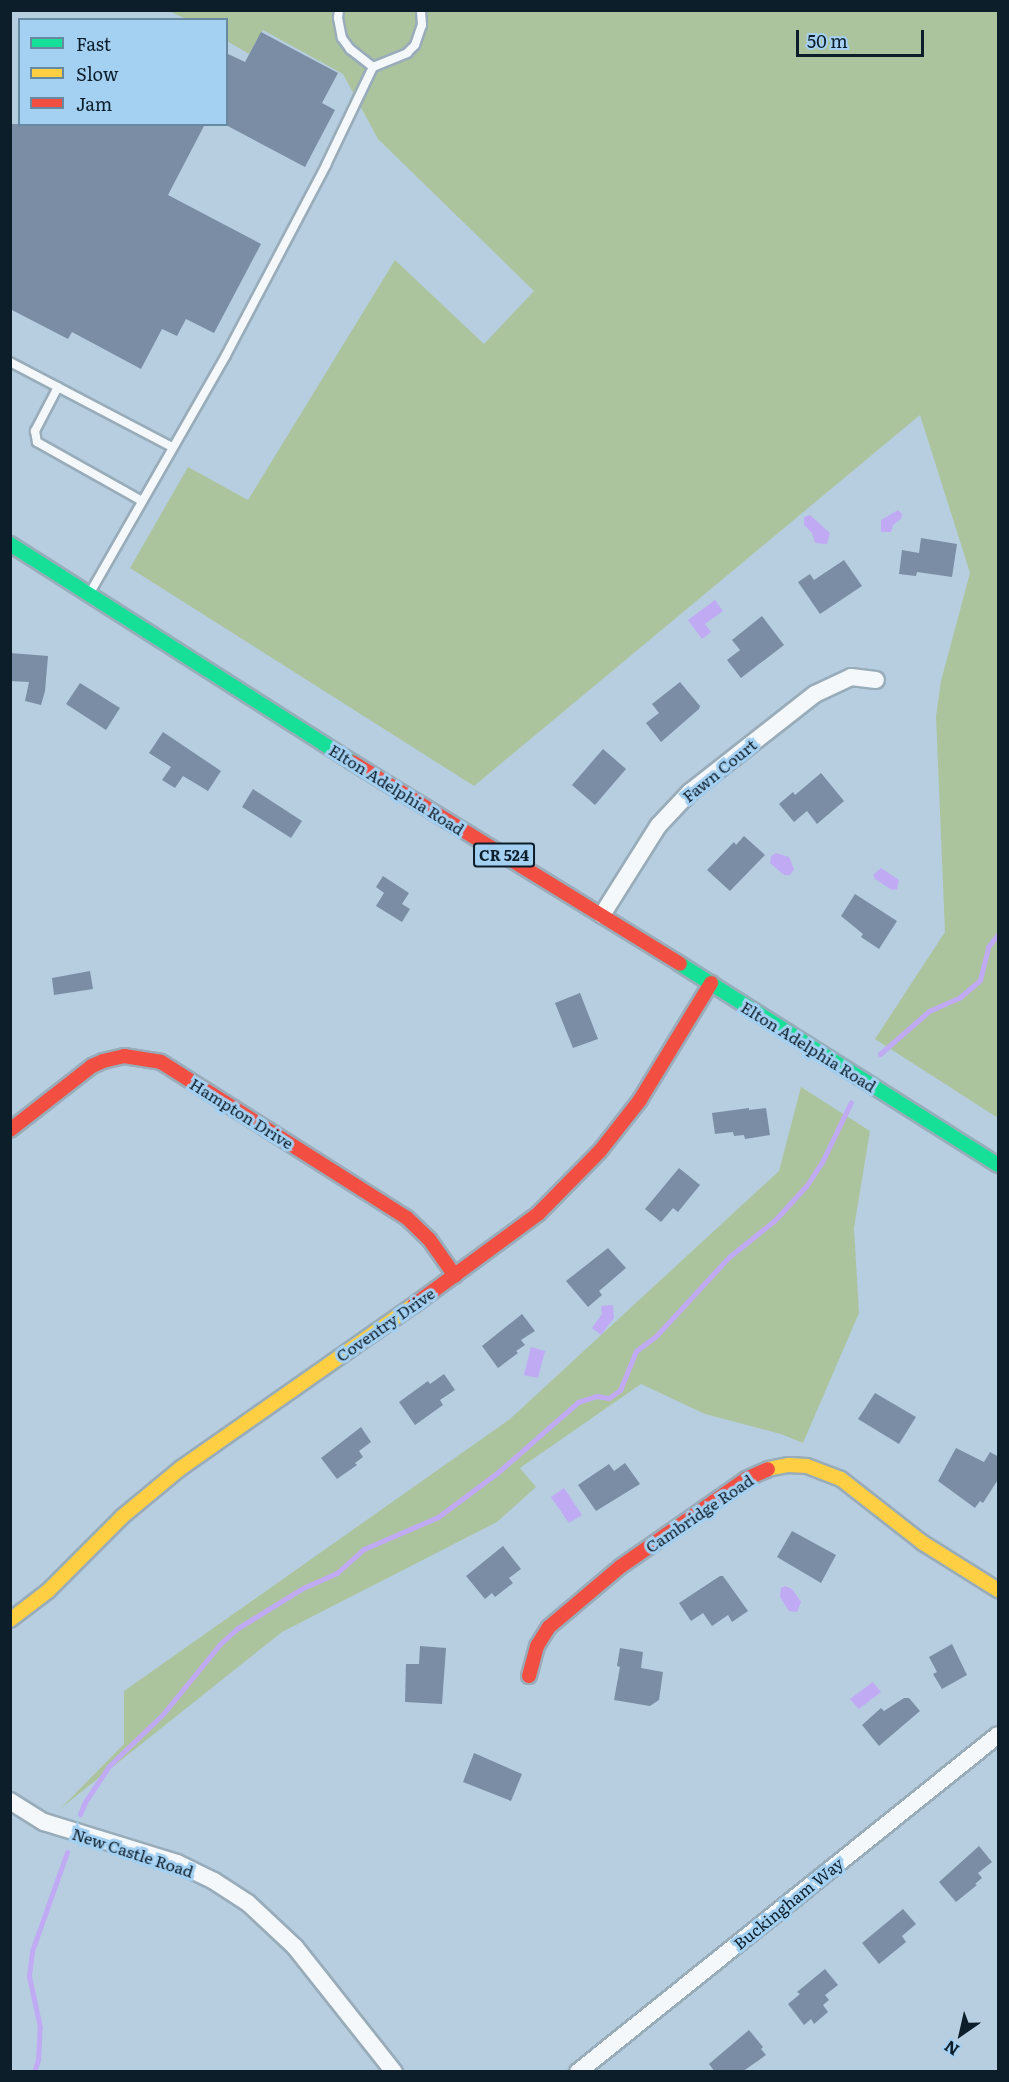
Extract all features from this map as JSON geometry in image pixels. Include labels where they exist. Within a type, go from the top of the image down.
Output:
[{"type":"street","name":"Elton Adelphia Road","points":[[10,544],[393,788],[602,915],[999,1165]]},
{"type":"street","name":"Fawn Court","points":[[602,915],[658,826],[690,792],[815,694],[835,682],[851,677],[876,680]]},
{"type":"street","name":"Coventry Drive","points":[[10,1620],[48,1591],[123,1516],[181,1468],[455,1276],[538,1214],[600,1151],[640,1100],[711,983]]},
{"type":"street","name":"Hampton Drive","points":[[10,1130],[92,1066],[103,1061],[124,1056],[161,1062],[407,1218],[429,1239],[455,1276]]},
{"type":"street","name":"Cambridge Road","points":[[529,1676],[537,1646],[549,1628],[602,1582],[746,1479],[765,1470],[807,1466],[842,1479],[923,1543],[999,1590]]},
{"type":"street","name":"Buckingham Way","points":[[578,2072],[999,1736]]},
{"type":"street","name":"New Castle Road","points":[[10,1801],[44,1822],[177,1863],[214,1881],[248,1903],[295,1947],[394,2072]]},
{"type":"lane","points":[[339,10],[338,18],[342,38],[350,49],[373,67]]},
{"type":"lane","points":[[89,594],[231,345],[326,165],[373,67],[407,53],[415,45],[422,26],[421,10]]},
{"type":"lane","points":[[10,362],[172,447]]},
{"type":"lane","points":[[58,387],[35,431],[37,442],[142,501]]},
{"type":"green space","points":[[169,11],[998,11],[998,1118],[875,1039],[945,932],[936,716],[941,681],[970,573],[920,415],[474,786],[130,568],[188,467],[248,500],[395,260],[484,344],[534,291],[378,139],[343,74],[263,30],[249,54],[228,42],[228,18],[184,18]]},
{"type":"green space","points":[[801,1087],[870,1131],[854,1228],[859,1313],[803,1443],[781,1434],[705,1414],[641,1384],[520,1468],[536,1487],[497,1522],[282,1632],[61,1808],[124,1744],[124,1691],[510,1419],[779,1171]]},
{"type":"shaded area","points":[[898,510],[902,514],[901,519],[893,525],[891,532],[881,532],[881,520]]},
{"type":"shaded area","points":[[810,515],[830,533],[827,544],[815,543],[812,533],[804,525],[804,517]]},
{"type":"shaded area","points":[[715,600],[723,611],[705,624],[711,632],[702,639],[688,620]]},
{"type":"shaded area","points":[[776,853],[789,857],[794,869],[790,875],[784,875],[770,863],[771,856]]},
{"type":"shaded area","points":[[881,868],[899,880],[897,889],[892,890],[875,879],[873,875]]},
{"type":"shaded area","points":[[613,1305],[614,1318],[601,1335],[592,1328],[602,1314],[601,1306]]},
{"type":"shaded area","points":[[531,1347],[545,1351],[538,1378],[524,1375]]},
{"type":"shaded area","points":[[564,1488],[582,1515],[569,1523],[551,1497]]},
{"type":"shaded area","points":[[785,1586],[792,1589],[801,1602],[797,1612],[789,1611],[780,1597],[781,1588]]},
{"type":"shaded area","points":[[873,1682],[881,1692],[859,1709],[850,1699]]},
{"type":"building","points":[[261,32],[338,73],[322,103],[335,110],[305,167],[228,126],[228,54],[245,62]]},
{"type":"building","points":[[10,124],[18,124],[18,126],[204,126],[168,195],[261,244],[214,333],[186,319],[177,336],[162,329],[141,369],[72,332],[68,339],[10,309]]},
{"type":"building","points":[[921,538],[957,544],[952,577],[917,572],[916,576],[899,574],[902,550],[919,553]]},
{"type":"building","points":[[844,560],[862,586],[820,614],[798,582],[810,574],[814,580]]},
{"type":"building","points":[[762,616],[784,645],[741,678],[727,660],[740,650],[732,640]]},
{"type":"building","points":[[10,653],[48,656],[45,691],[41,705],[25,701],[29,682],[10,681]]},
{"type":"building","points":[[680,682],[700,706],[661,742],[646,723],[659,713],[652,704]]},
{"type":"building","points":[[80,683],[120,708],[106,730],[66,704]]},
{"type":"building","points":[[163,732],[221,771],[208,791],[183,776],[175,788],[162,780],[171,767],[149,753]]},
{"type":"building","points":[[603,749],[626,769],[595,805],[572,785]]},
{"type":"building","points":[[821,773],[844,801],[817,824],[807,811],[794,822],[779,804],[793,792],[795,795]]},
{"type":"building","points":[[253,789],[302,821],[291,838],[242,807]]},
{"type":"building","points":[[744,836],[765,855],[730,891],[707,870],[734,842],[736,845]]},
{"type":"building","points":[[383,876],[409,893],[402,904],[410,909],[402,922],[376,906],[384,893],[376,887]]},
{"type":"building","points":[[855,894],[897,921],[879,949],[861,937],[863,934],[841,916]]},
{"type":"building","points":[[90,971],[93,989],[54,995],[52,978]]},
{"type":"building","points":[[580,993],[598,1039],[573,1048],[555,1003]]},
{"type":"building","points":[[749,1108],[749,1110],[766,1108],[770,1135],[745,1139],[744,1135],[734,1136],[733,1132],[715,1134],[712,1113]]},
{"type":"building","points":[[679,1168],[700,1185],[678,1212],[673,1208],[661,1222],[645,1209]]},
{"type":"building","points":[[608,1248],[626,1268],[599,1291],[602,1295],[588,1307],[566,1281]]},
{"type":"building","points":[[522,1314],[535,1331],[521,1340],[525,1345],[516,1351],[518,1353],[498,1368],[482,1346]]},
{"type":"building","points":[[444,1374],[455,1390],[440,1400],[443,1405],[415,1425],[399,1402],[428,1381],[430,1384]]},
{"type":"building","points":[[875,1393],[916,1417],[899,1444],[858,1419]]},
{"type":"building","points":[[361,1427],[371,1442],[359,1451],[363,1457],[355,1463],[357,1465],[337,1479],[321,1458]]},
{"type":"building","points":[[956,1448],[984,1462],[990,1452],[999,1457],[999,1478],[983,1503],[980,1501],[975,1508],[938,1481]]},
{"type":"building","points":[[625,1463],[640,1484],[596,1511],[578,1485],[609,1464],[614,1471]]},
{"type":"building","points":[[792,1531],[836,1555],[821,1583],[777,1557]]},
{"type":"building","points":[[503,1546],[521,1569],[509,1578],[513,1583],[495,1597],[492,1593],[485,1599],[466,1576]]},
{"type":"building","points":[[723,1576],[748,1611],[732,1622],[728,1615],[712,1626],[703,1613],[691,1621],[679,1603]]},
{"type":"building","points":[[952,1644],[967,1675],[942,1689],[933,1674],[937,1672],[929,1657]]},
{"type":"building","points":[[420,1646],[446,1648],[442,1704],[405,1702],[406,1664],[419,1664]]},
{"type":"building","points":[[620,1648],[643,1652],[641,1668],[663,1672],[659,1700],[650,1706],[614,1700],[620,1667],[617,1666]]},
{"type":"building","points":[[904,1698],[909,1698],[920,1711],[879,1746],[862,1725],[881,1708],[884,1711]]},
{"type":"building","points":[[474,1753],[522,1774],[511,1801],[463,1782]]},
{"type":"building","points":[[979,1846],[992,1862],[978,1873],[982,1878],[975,1884],[977,1885],[956,1902],[939,1882]]},
{"type":"building","points":[[903,1909],[916,1924],[902,1936],[906,1942],[879,1964],[862,1943]]},
{"type":"building","points":[[825,1969],[838,1985],[825,1995],[829,2000],[823,2005],[828,2012],[814,2024],[811,2019],[804,2025],[788,2004],[800,1994],[797,1992]]},
{"type":"building","points":[[749,2030],[763,2047],[761,2049],[766,2055],[742,2072],[715,2072],[709,2064]]},
{"type":"waterway","points":[[880,1054],[929,1011],[960,997],[980,980],[988,947],[998,934]]},
{"type":"waterway","points":[[80,1814],[85,1802],[109,1766],[163,1714],[220,1644],[238,1628],[303,1588],[337,1573],[364,1549],[438,1517],[497,1473],[578,1402],[596,1396],[609,1398],[620,1390],[636,1351],[656,1336],[729,1257],[775,1220],[807,1185],[823,1160],[851,1102]]},
{"type":"waterway","points":[[34,2072],[38,2060],[40,2027],[29,1976],[32,1951],[67,1852]]},
{"type":"traffic: fast","points":[[10,544],[352,762]]},
{"type":"traffic: fast","points":[[680,964],[998,1165]]},
{"type":"traffic: slow","points":[[10,1620],[48,1591],[123,1516],[181,1468],[414,1305]]},
{"type":"traffic: slow","points":[[768,1469],[789,1465],[807,1466],[841,1479],[923,1543],[998,1590]]},
{"type":"traffic: jam","points":[[352,762],[680,964]]},
{"type":"traffic: jam","points":[[414,1305],[538,1214],[600,1151],[640,1100],[711,983]]},
{"type":"traffic: jam","points":[[10,1130],[92,1066],[103,1061],[124,1056],[161,1062],[407,1218],[429,1239],[455,1276]]},
{"type":"traffic: jam","points":[[529,1676],[537,1646],[549,1627],[620,1567],[746,1479],[768,1469]]}]
